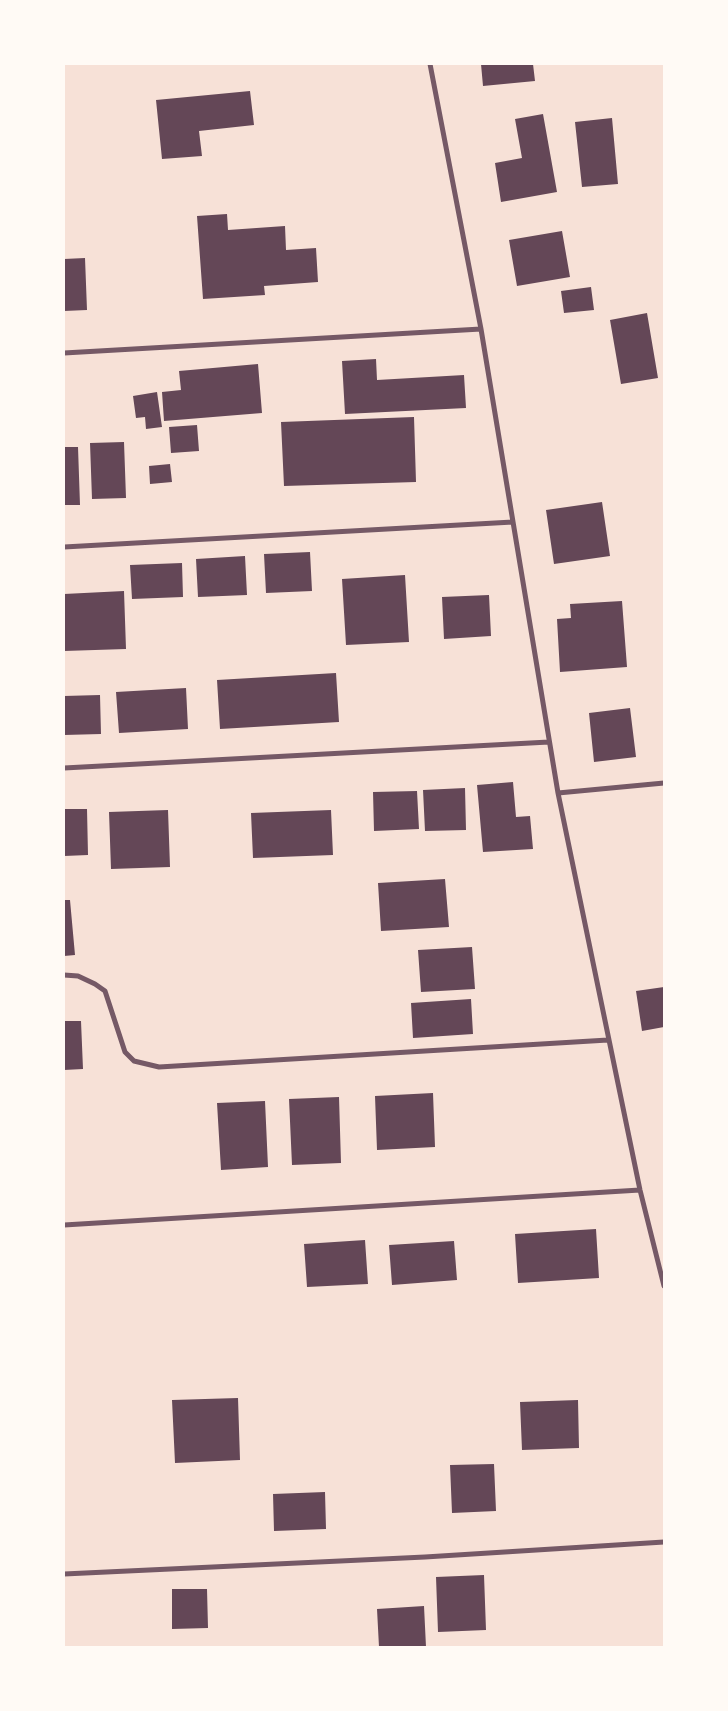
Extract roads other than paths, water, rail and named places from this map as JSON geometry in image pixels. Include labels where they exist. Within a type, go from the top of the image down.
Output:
[{"type":"street","points":[[430,64],[481,329],[558,793],[640,1190],[664,1286]]},
{"type":"street","points":[[64,353],[481,329]]},
{"type":"street","points":[[64,547],[513,522]]},
{"type":"street","points":[[64,768],[549,742]]},
{"type":"street","points":[[558,793],[664,783]]},
{"type":"street","points":[[64,975],[78,976],[96,984],[105,991],[124,1052],[134,1061],[159,1067],[608,1040]]},
{"type":"street","points":[[64,1225],[640,1190]]},
{"type":"street","points":[[64,1574],[425,1557],[664,1542]]}]
